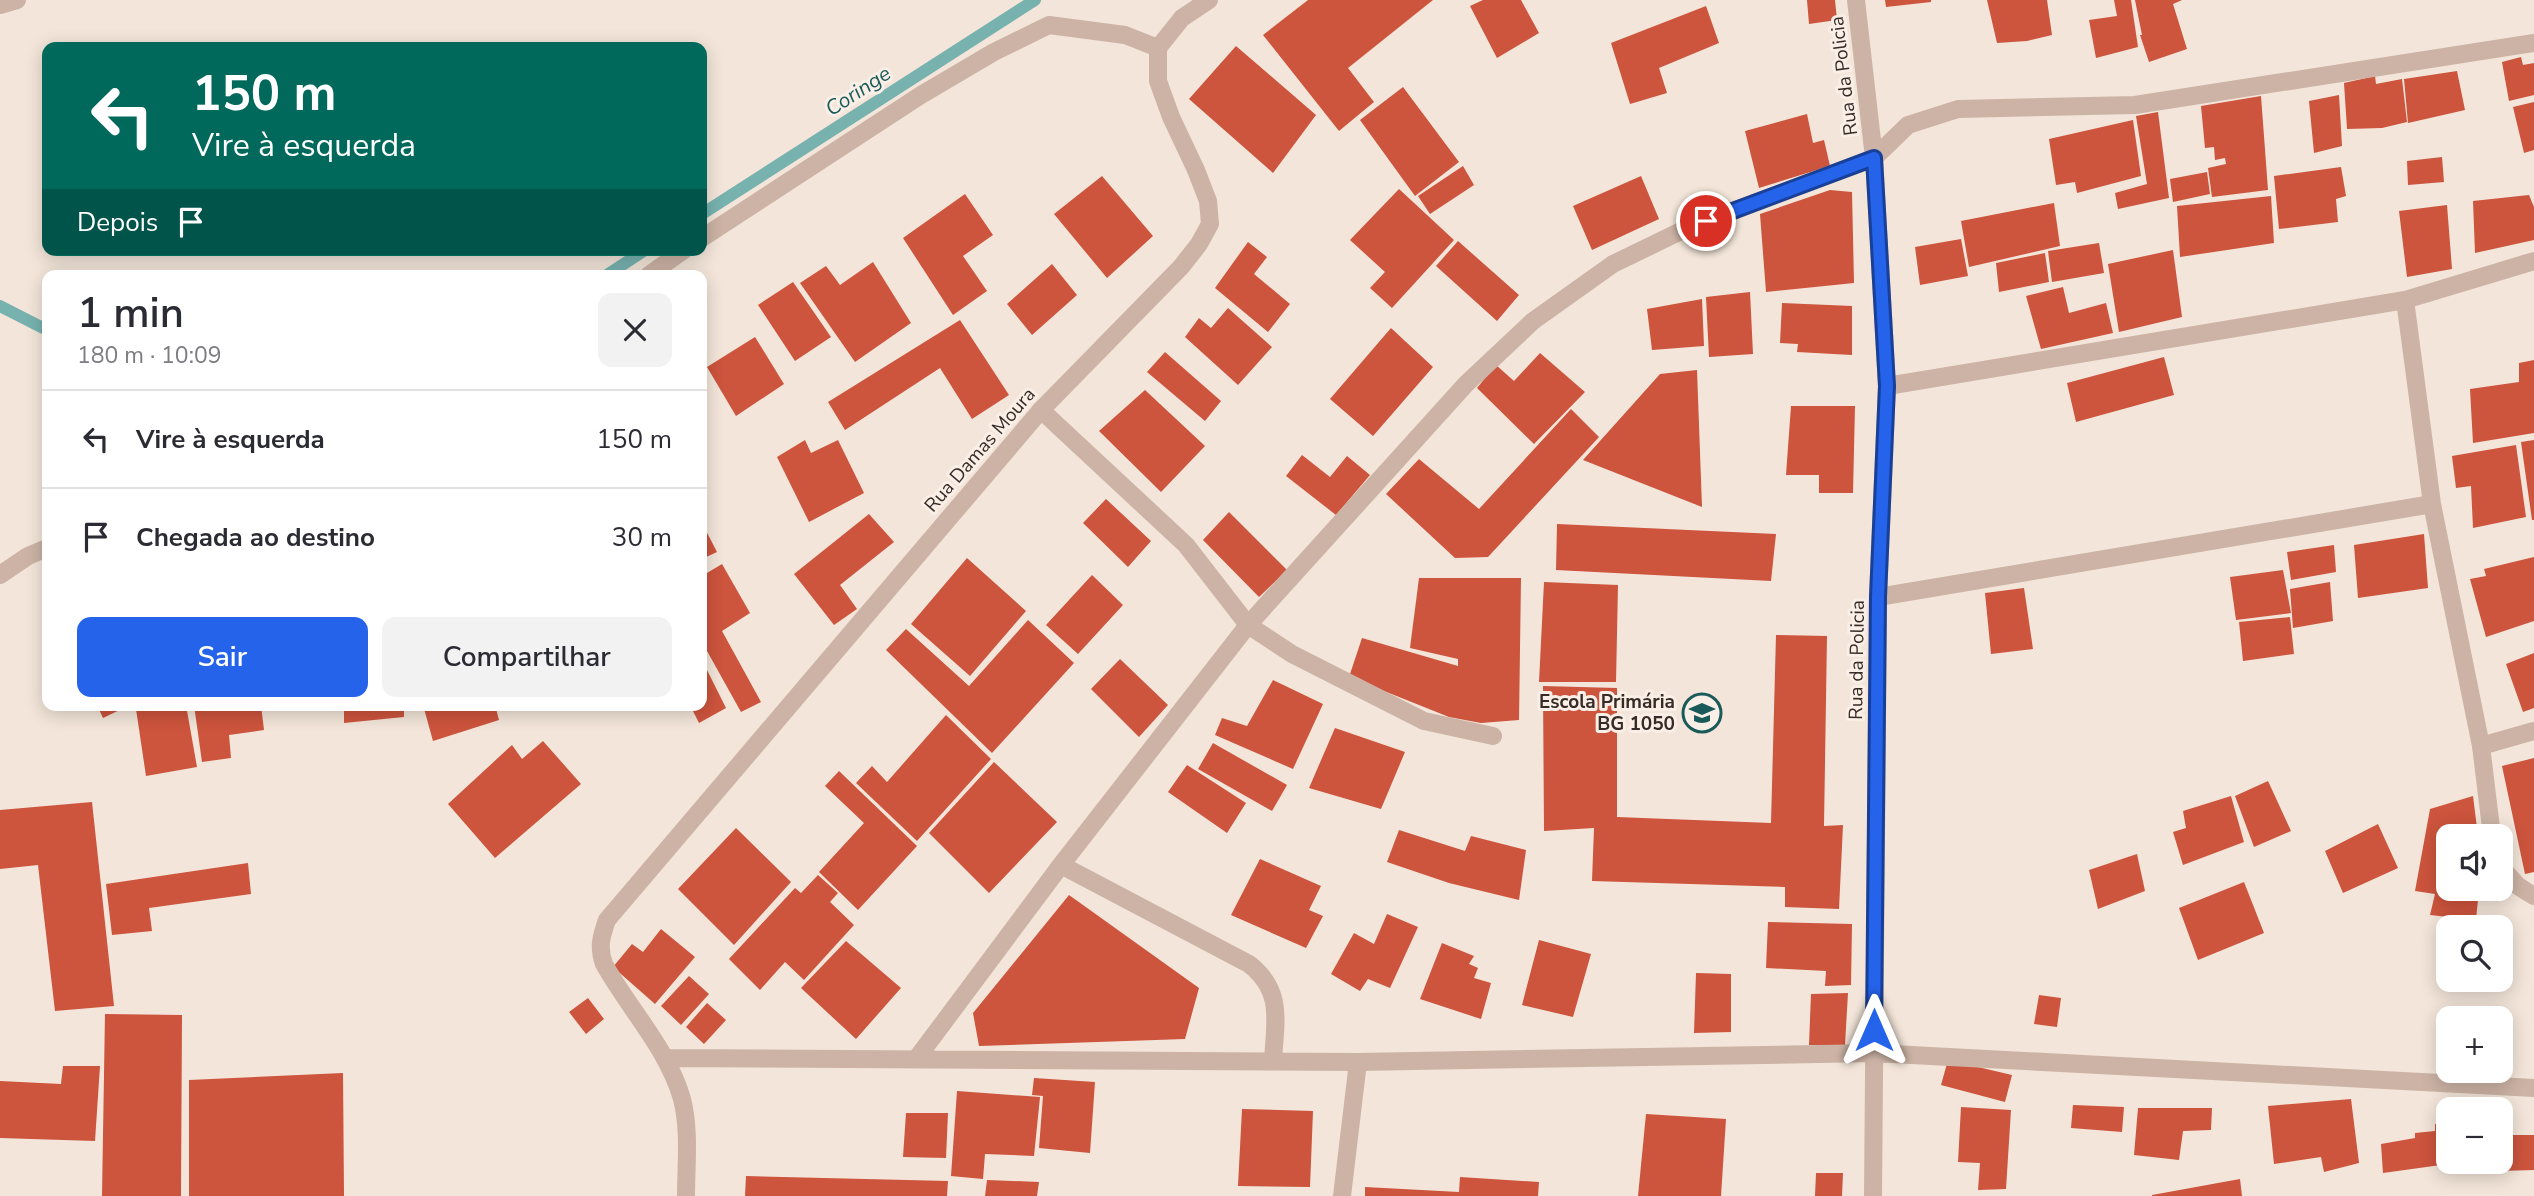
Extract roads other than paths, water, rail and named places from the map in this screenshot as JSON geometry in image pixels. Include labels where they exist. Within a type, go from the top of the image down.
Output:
[{"type":"street","points":[[0,5],[17,0]]},
{"type":"street","points":[[707,235],[921,95],[994,52],[1049,24],[1125,34],[1158,48],[1182,18],[1209,0]]},
{"type":"street","name":"Rua da Policia","points":[[1856,0],[1874,158],[1887,386],[1878,597],[1873,1196]]},
{"type":"street","points":[[917,1058],[1061,865],[1248,625],[1466,384],[1533,321],[1613,264],[1683,230],[1874,158],[1908,125],[1958,109],[2135,105],[2534,43]]},
{"type":"street","name":"Rua Damas Moura","points":[[686,1196],[687,1143],[682,1100],[665,1058],[615,984],[600,952],[600,938],[607,920],[1041,410],[1181,267],[1199,244],[1210,224],[1208,201],[1158,81],[1158,48]]},
{"type":"street","points":[[656,270],[676,256]]},
{"type":"street","points":[[1887,386],[2405,300],[2534,261]]},
{"type":"street","points":[[2405,300],[2432,504],[2481,746],[2491,824]]},
{"type":"street","points":[[1041,410],[1186,545],[1248,625],[1292,654],[1424,721],[1493,736]]},
{"type":"street","points":[[1878,597],[2432,504]]},
{"type":"street","points":[[0,575],[42,551]]},
{"type":"street","points":[[2481,746],[2534,731]]},
{"type":"street","points":[[1061,865],[1249,964],[1265,976],[1276,1006],[1273,1061]]},
{"type":"street","points":[[2513,880],[2534,896]]},
{"type":"street","points":[[665,1058],[1358,1062],[1874,1053],[2534,1088]]},
{"type":"street","points":[[1342,1196],[1358,1062]]},
{"type":"waterway","name":"Coringe","points":[[707,211],[1035,0]]},
{"type":"waterway","name":"Coringe","points":[[615,270],[636,256]]},
{"type":"waterway","name":"Coringe","points":[[0,306],[42,327]]},
{"type":"place","name":"Escola Primária BG 1050","points":[[1702,713]]}]
